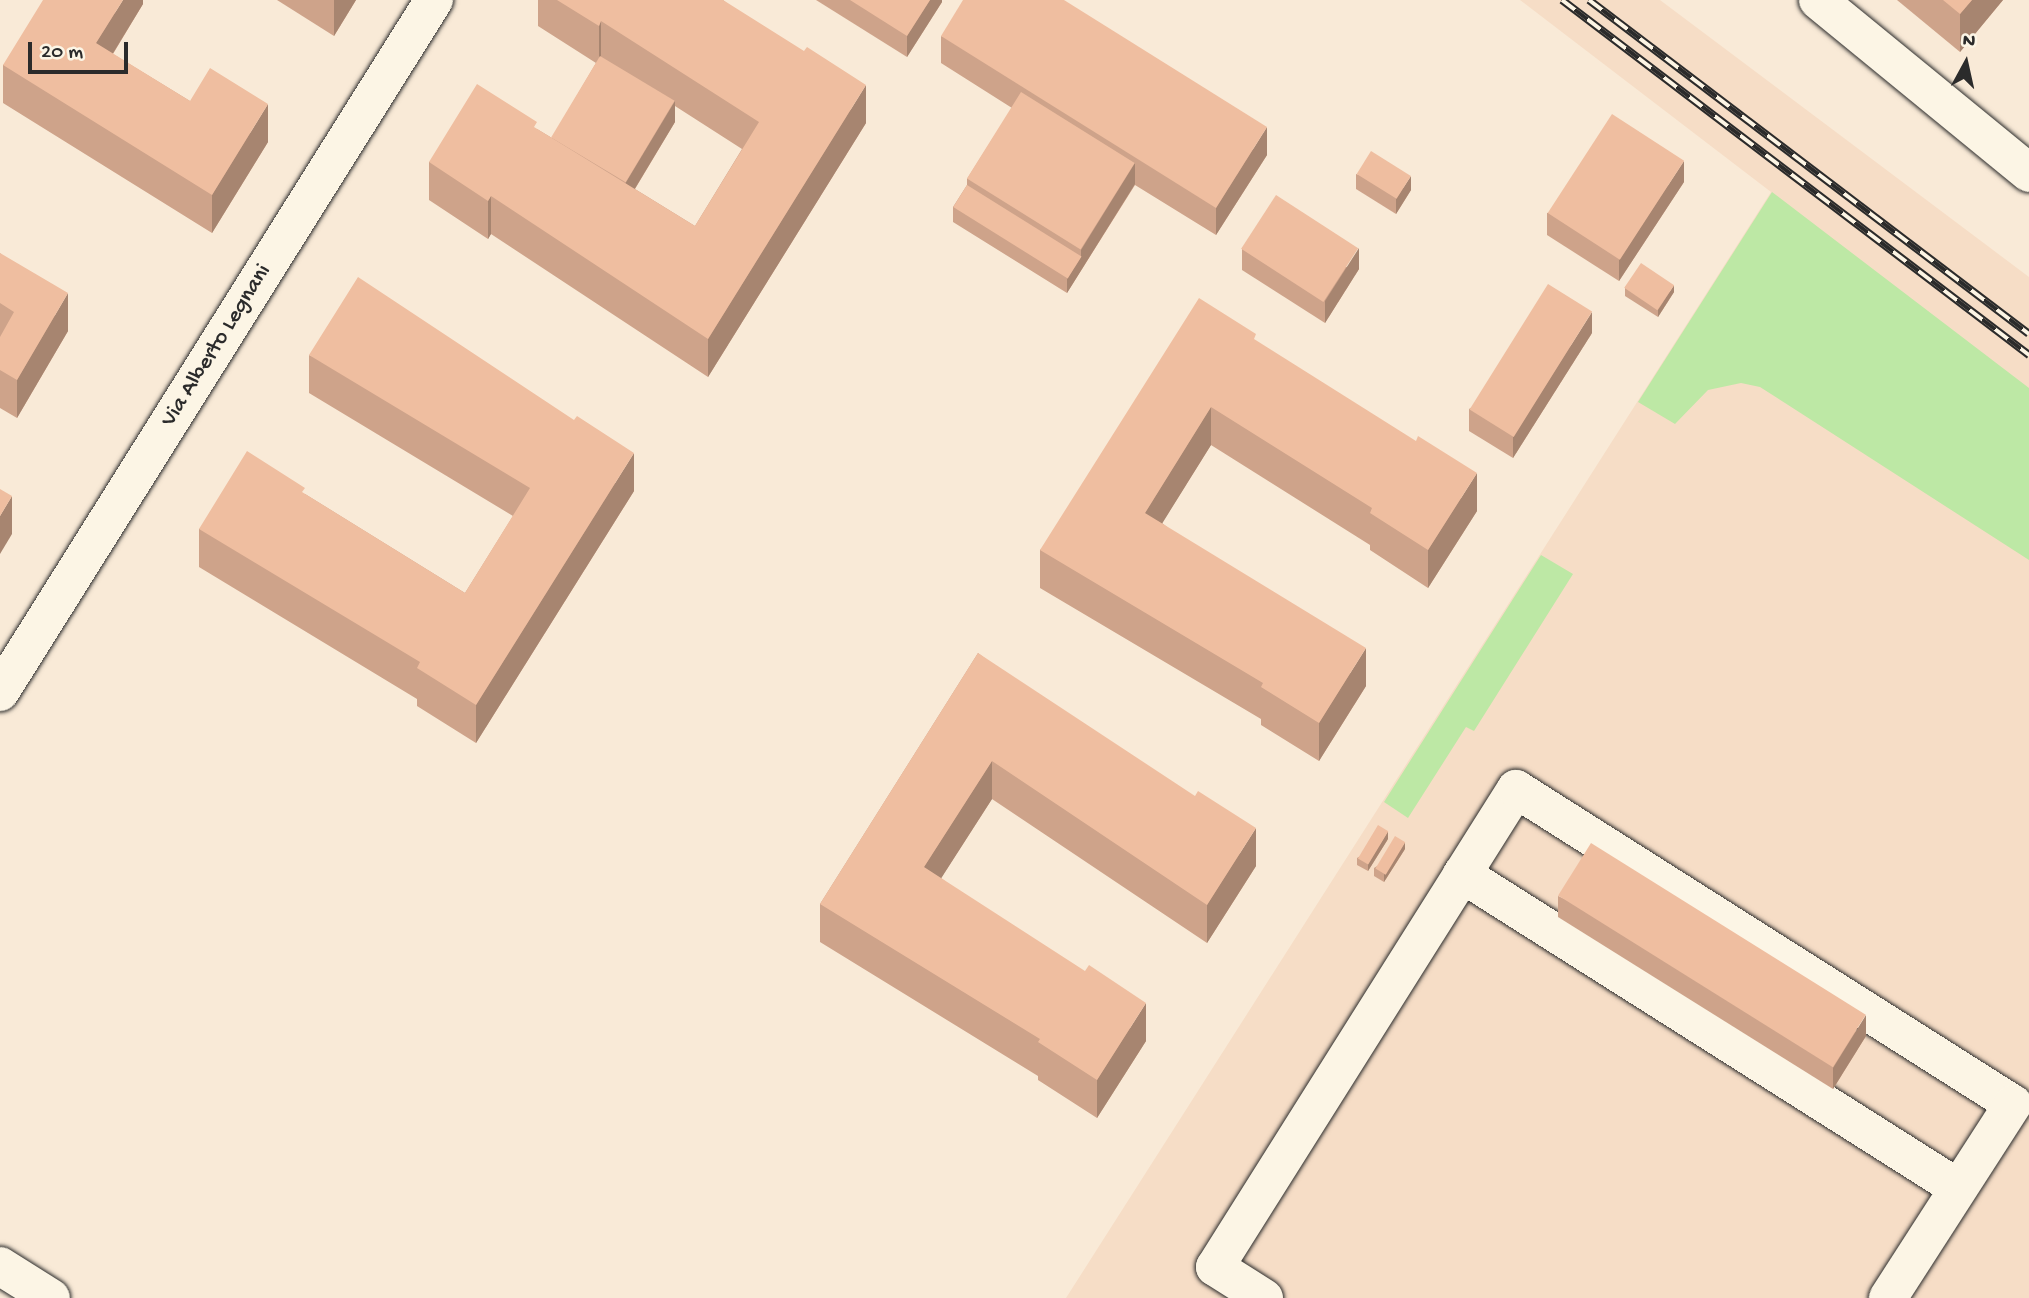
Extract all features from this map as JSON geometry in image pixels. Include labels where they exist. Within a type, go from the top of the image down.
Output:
[{"type":"street","name":"Via Alberto Legnani","points":[[0,692],[434,0]]},
{"type":"street","points":[[1818,0],[2029,173]]},
{"type":"street","points":[[1264,1298],[1214,1267],[1516,789],[2013,1104],[1888,1298]]},
{"type":"street","points":[[1462,874],[1958,1188]]},
{"type":"street","points":[[0,1266],[51,1298]]},
{"type":"shaded area","points":[[1520,0],[1660,0],[2029,277],[2029,1298],[1066,1298],[1771,192]]},
{"type":"green space","points":[[1772,192],[2029,388],[2029,560],[1760,387],[1741,383],[1708,390],[1675,424],[1638,402]]},
{"type":"green space","points":[[1541,555],[1573,574],[1474,731],[1466,727],[1408,818],[1384,802]]},
{"type":"building","points":[[43,0],[123,0],[96,43],[190,101],[210,68],[268,104],[212,195],[3,65]]},
{"type":"building","points":[[557,0],[723,0],[804,51],[807,47],[866,85],[708,339],[491,196],[488,201],[429,162],[477,84],[537,122],[534,127],[695,226],[759,122],[601,21],[599,26]]},
{"type":"building","points":[[850,0],[930,0],[907,36]]},
{"type":"building","points":[[963,0],[1064,0],[1267,127],[1216,208],[941,36]]},
{"type":"building","points":[[1943,0],[1972,0],[1960,14]]},
{"type":"building","points":[[600,56],[675,101],[626,182],[551,137]]},
{"type":"building","points":[[1021,92],[1135,163],[1081,250],[967,179]]},
{"type":"building","points":[[1612,114],[1684,161],[1620,260],[1548,213]]},
{"type":"building","points":[[1371,151],[1411,176],[1397,199],[1357,174]]},
{"type":"building","points":[[967,185],[1081,257],[1068,279],[953,207]]},
{"type":"building","points":[[1276,195],[1358,248],[1323,302],[1241,249]]},
{"type":"building","points":[[0,253],[68,293],[17,380],[0,370],[0,337],[14,312],[0,303]]},
{"type":"building","points":[[1641,263],[1674,285],[1657,310],[1624,288]]},
{"type":"building","points":[[358,277],[574,420],[577,416],[634,453],[476,705],[417,668],[420,662],[199,529],[247,451],[305,488],[302,492],[465,593],[530,488],[309,355]]},
{"type":"building","points":[[1548,284],[1592,312],[1514,437],[1470,410]]},
{"type":"building","points":[[1199,298],[1256,334],[1254,339],[1416,441],[1418,436],[1477,473],[1428,550],[1370,513],[1372,508],[1211,407],[1145,513],[1366,648],[1319,723],[1261,687],[1263,683],[1040,550]]},
{"type":"building","points":[[0,489],[12,496],[0,516]]},
{"type":"building","points":[[978,653],[1195,796],[1198,791],[1256,828],[1207,905],[992,761],[924,867],[1085,971],[1089,965],[1146,1003],[1097,1080],[1038,1042],[1040,1039],[820,904]]},
{"type":"building","points":[[1378,825],[1388,831],[1368,865],[1358,858]]},
{"type":"building","points":[[1395,836],[1405,842],[1386,875],[1375,869]]},
{"type":"building","points":[[1591,843],[1866,1015],[1833,1067],[1558,896]]},
{"type":"railway","points":[[1562,0],[2029,355]]},
{"type":"railway","points":[[1589,0],[2029,334]]}]
